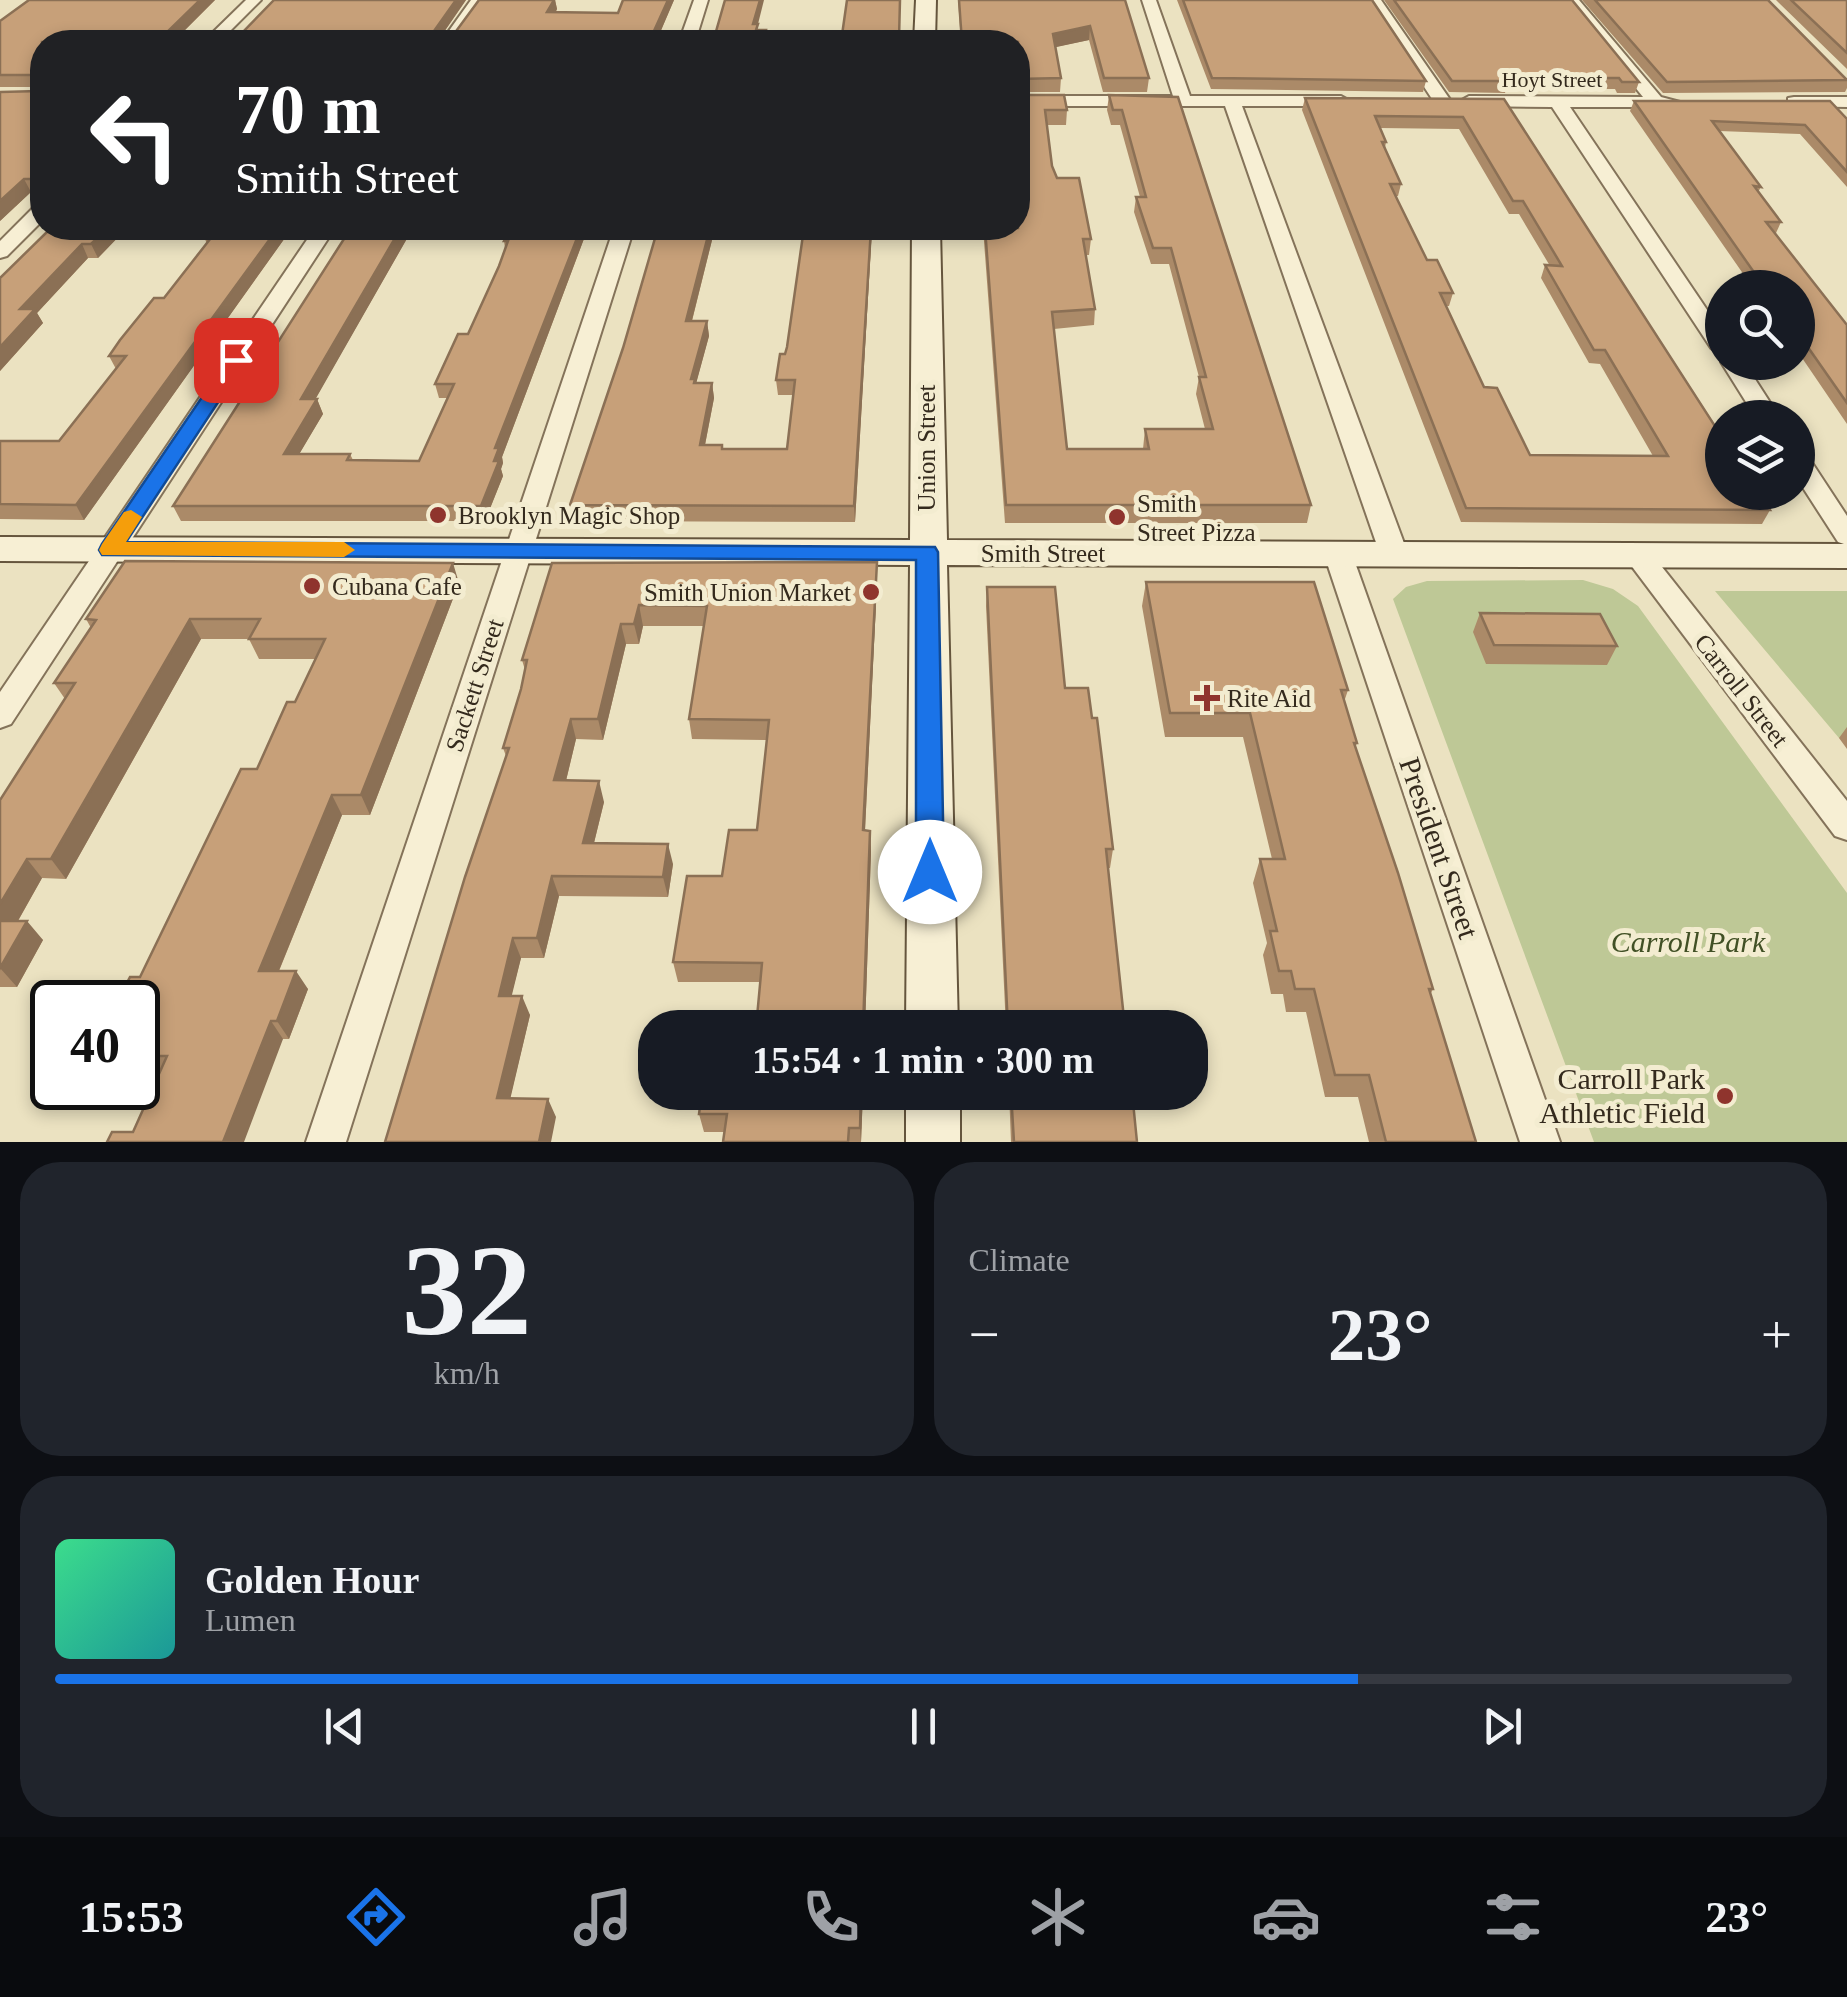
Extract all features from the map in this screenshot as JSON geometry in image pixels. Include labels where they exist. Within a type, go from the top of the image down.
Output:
[{"type":"street","points":[[223,30],[254,0]]},
{"type":"street","points":[[457,30],[478,0]]},
{"type":"street","points":[[690,30],[701,0]]},
{"type":"street","points":[[926,0],[926,30]]},
{"type":"street","points":[[1149,0],[1183,101]]},
{"type":"street","name":"Hoyt Street","points":[[1374,0],[1433,101],[1692,102]]},
{"type":"street","points":[[1570,0],[1656,102]]},
{"type":"street","points":[[1030,101],[1368,101]]},
{"type":"street","points":[[1232,101],[1394,554]]},
{"type":"street","points":[[1558,102],[1705,322]]},
{"type":"street","points":[[1783,102],[1847,102]]},
{"type":"street","points":[[0,252],[30,222]]},
{"type":"street","points":[[0,716],[317,240]]},
{"type":"street","name":"Sackett Street","points":[[326,1142],[620,240]]},
{"type":"street","name":"Union Street","points":[[926,240],[932,1010]]},
{"type":"street","points":[[1815,488],[1847,536]]},
{"type":"street","name":"Smith Street","points":[[0,549],[1847,556]]},
{"type":"street","name":"President Street","points":[[1338,554],[1540,1142]]},
{"type":"street","name":"Carroll Street","points":[[1638,554],[1847,826]]},
{"type":"street","points":[[932,1110],[933,1142]]},
{"type":"green space","name":"Carroll Park","points":[[1583,580],[1613,589],[1638,606],[1847,893],[1847,1142],[1594,1142],[1393,599],[1406,587],[1427,581]]},
{"type":"green space","points":[[1715,591],[1847,591],[1847,738],[1839,738]]},
{"type":"building","points":[[29,0],[200,0],[169,30],[30,30],[30,75],[0,75],[0,21]]},
{"type":"building","points":[[274,0],[456,0],[435,30],[245,30]]},
{"type":"building","points":[[479,0],[554,0],[547,12],[618,13],[623,0],[668,0],[654,30],[457,30]]},
{"type":"building","points":[[725,0],[760,0],[753,24],[758,24],[756,30],[716,30]]},
{"type":"building","points":[[847,0],[900,0],[899,30],[843,30]]},
{"type":"building","points":[[959,0],[1125,0],[1149,78],[1104,78],[1090,26],[1053,34],[1061,78],[1030,79],[1030,30],[961,30]]},
{"type":"building","points":[[1183,0],[1372,0],[1426,81],[1212,78]]},
{"type":"building","points":[[1394,0],[1572,0],[1639,82],[1622,82],[1619,78],[1452,81]]},
{"type":"building","points":[[1595,0],[1768,0],[1847,80],[1667,82]]},
{"type":"building","points":[[1791,0],[1847,0],[1847,53]]},
{"type":"building","points":[[30,91],[30,179],[24,179],[0,201],[0,92]]},
{"type":"building","points":[[1030,95],[1064,95],[1067,110],[1045,110],[1052,166],[1057,178],[1079,178],[1091,239],[1083,239],[1095,309],[1052,312],[1067,449],[1149,449],[1145,429],[1213,429],[1199,377],[1206,377],[1171,248],[1153,248],[1136,197],[1146,197],[1122,110],[1113,110],[1109,95],[1178,97],[1311,505],[1006,505],[986,240],[1030,240]]},
{"type":"building","points":[[1305,98],[1504,99],[1705,411],[1705,510],[1466,508]],"holes":[[[1375,116],[1463,117],[1513,201],[1523,201],[1562,266],[1545,265],[1594,350],[1605,350],[1668,456],[1530,455],[1497,388],[1484,387],[1440,293],[1453,293],[1437,260],[1427,260],[1390,184],[1401,184]]]},
{"type":"building","points":[[1634,101],[1830,101],[1847,119],[1847,172],[1805,125],[1712,121],[1761,187],[1754,186],[1781,222],[1766,222],[1804,270],[1752,270]]},
{"type":"building","points":[[39,240],[95,240],[82,244],[20,309],[35,309],[0,347],[0,278]]},
{"type":"building","points":[[209,240],[269,240],[76,505],[0,504],[0,441],[59,441],[126,356],[109,356],[120,340],[154,298],[164,298]]},
{"type":"building","points":[[343,240],[394,240],[301,399],[317,399],[284,454],[350,454],[347,460],[419,461],[454,384],[435,384],[458,334],[468,334],[499,266],[508,241],[505,240],[576,240],[495,448],[499,448],[494,461],[499,461],[481,506],[173,506]]},
{"type":"building","points":[[654,240],[707,240],[686,321],[707,321],[691,379],[695,379],[694,383],[712,383],[700,445],[787,449],[795,380],[776,380],[780,354],[785,354],[787,347],[802,240],[870,240],[854,506],[570,505]]},
{"type":"building","points":[[1815,284],[1847,325],[1847,403],[1815,357]]},
{"type":"building","points":[[125,561],[453,563],[361,795],[332,795],[259,971],[296,971],[277,1021],[271,1021],[223,1142],[107,1142],[112,1132],[133,1132],[143,1110],[160,1110],[160,1072],[167,1056],[160,1056],[160,980],[128,980],[140,977],[241,769],[257,769],[287,702],[295,702],[325,639],[249,639],[260,619],[190,619],[51,859],[27,859],[0,904],[0,800],[75,683],[54,683],[96,620],[86,619]]},
{"type":"building","points":[[877,562],[863,830],[870,831],[864,1010],[758,1010],[762,963],[673,962],[687,876],[722,876],[729,830],[757,830],[769,720],[689,719],[707,606],[639,605],[634,624],[621,624],[598,719],[571,719],[554,780],[599,781],[583,843],[668,844],[663,877],[552,876],[537,938],[513,938],[499,996],[522,996],[497,1098],[548,1099],[539,1142],[385,1142],[465,877],[509,748],[503,748],[521,689],[527,660],[522,660],[552,563]]},
{"type":"building","points":[[1146,582],[1314,582],[1348,690],[1341,690],[1354,743],[1398,873],[1476,1142],[1386,1142],[1369,1075],[1335,1075],[1314,989],[1295,989],[1291,971],[1279,971],[1270,931],[1277,931],[1260,859],[1285,859],[1250,713],[1170,713]]},
{"type":"building","points":[[987,587],[1055,587],[1065,688],[1088,688],[1092,718],[1097,718],[1113,849],[1106,849],[1123,1010],[1007,1010]]},
{"type":"building","points":[[1480,613],[1600,614],[1617,646],[1494,645]]},
{"type":"building","points":[[0,921],[27,921],[0,968]]},
{"type":"building","points":[[700,1110],[860,1110],[860,1128],[849,1128],[848,1142],[723,1142],[727,1114],[699,1114]]},
{"type":"building","points":[[1012,1110],[1134,1110],[1137,1142],[1014,1142]]},
{"type":"slow traffic","points":[[131,517],[110,550],[344,550]]},
{"type":"place","name":"Brooklyn Magic Shop","points":[[438,515]]},
{"type":"place","name":"Smith Street Pizza","points":[[1117,517]]},
{"type":"place","name":"Cubana Cafe","points":[[312,586]]},
{"type":"place","name":"Smith Union Market","points":[[871,592]]},
{"type":"place","name":"Rite Aid","points":[[1207,698]]},
{"type":"place","name":"Carroll Park Athletic Field","points":[[1725,1096]]},
{"type":"route","points":[[236,360],[110,550],[927,552],[930,872]]}]
